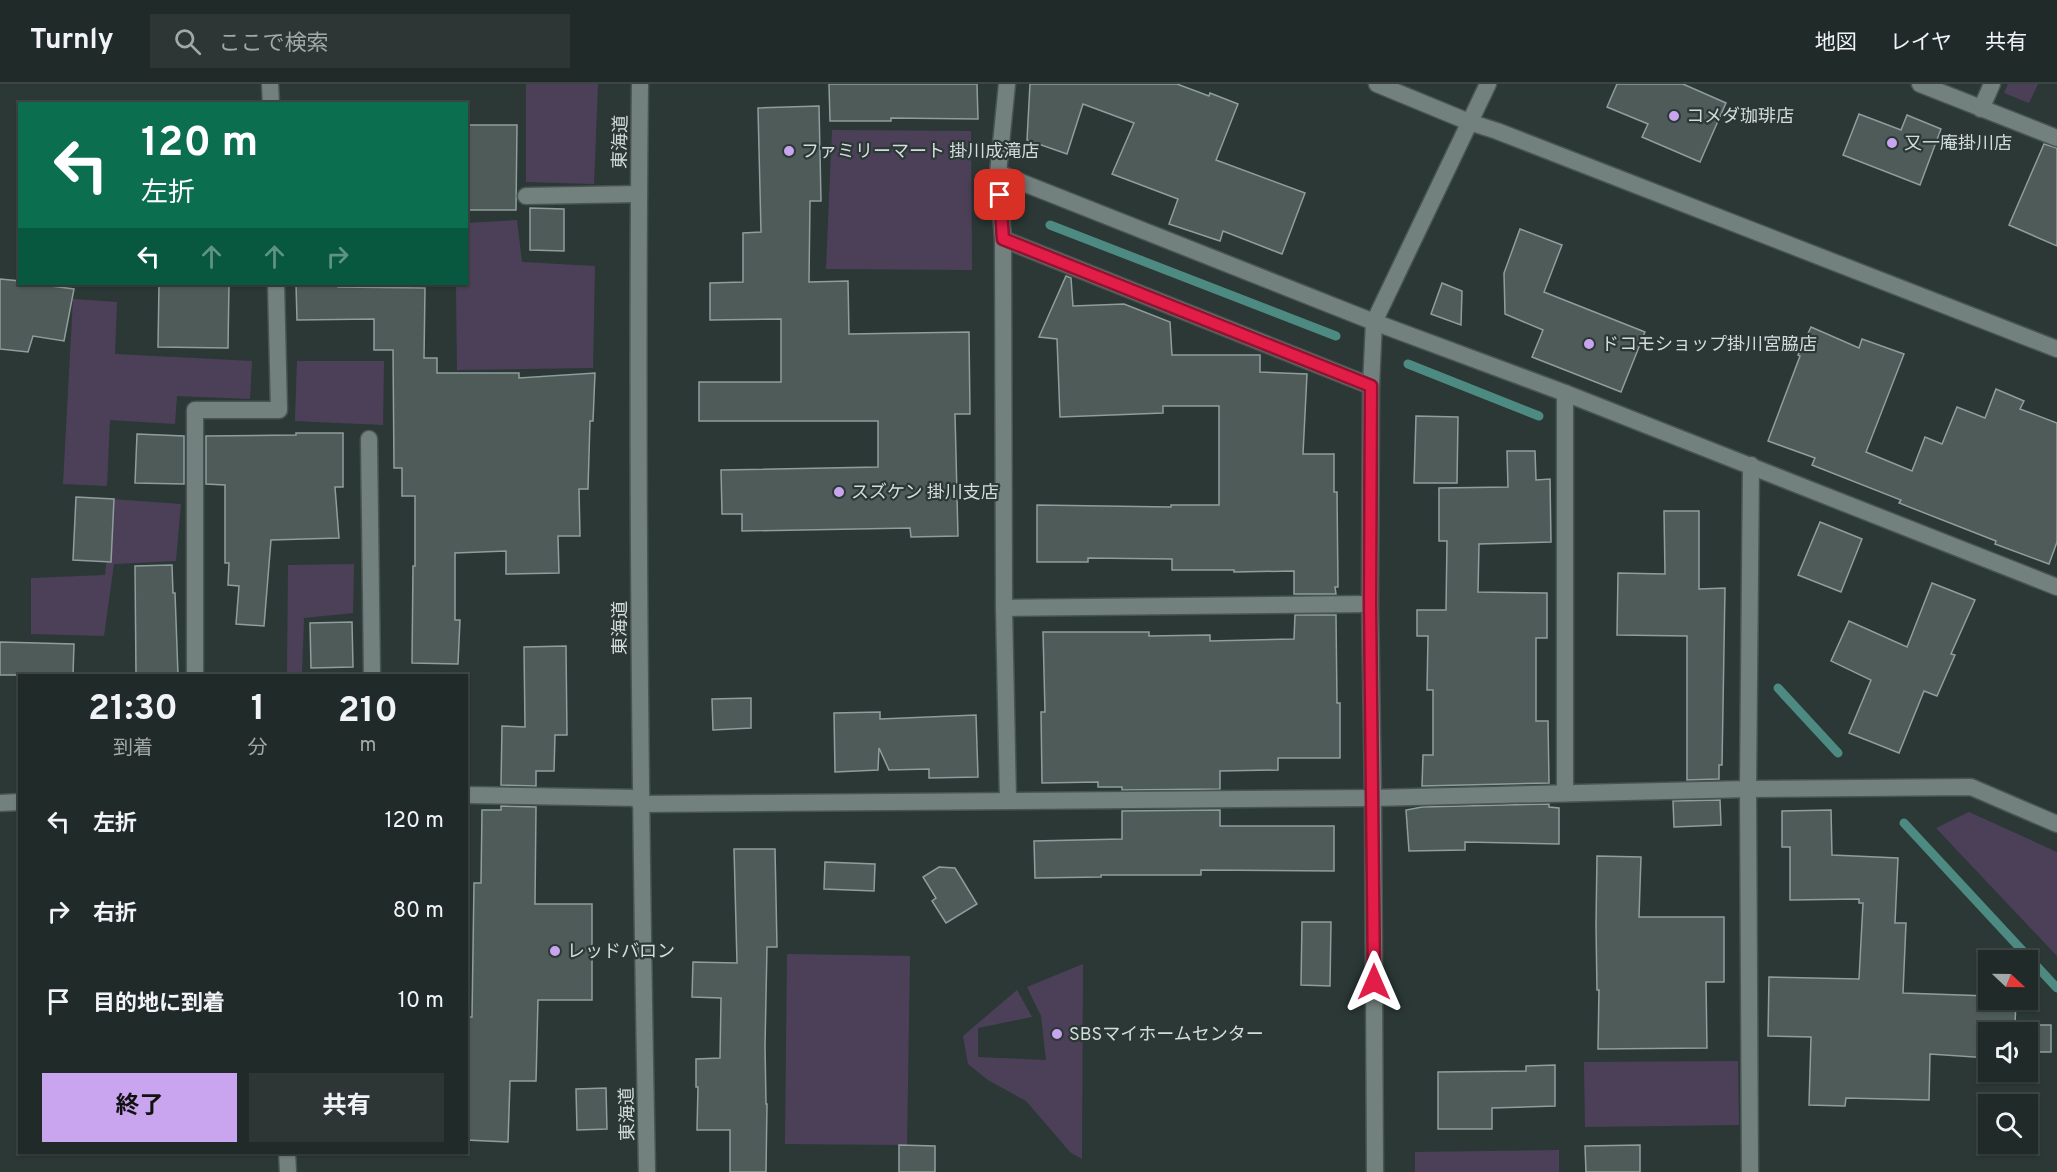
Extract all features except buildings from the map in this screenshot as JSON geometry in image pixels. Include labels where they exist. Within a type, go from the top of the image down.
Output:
[{"type":"street","points":[[270,84],[270,102]]},
{"type":"street","name":"東海道","points":[[640,84],[638,470],[640,801],[647,1172]]},
{"type":"street","points":[[1007,84],[999,173],[1003,239],[1004,608],[1008,800]]},
{"type":"street","points":[[1377,84],[1469,122],[2057,349]]},
{"type":"street","points":[[1375,1172],[1370,604],[1371,386],[1374,322],[1488,84]]},
{"type":"street","points":[[1920,84],[2057,138]]},
{"type":"street","points":[[1981,109],[1992,84]]},
{"type":"street","points":[[999,173],[1374,322],[1565,393],[2057,586]]},
{"type":"street","points":[[526,196],[639,194]]},
{"type":"street","points":[[1003,239],[1371,386]]},
{"type":"street","points":[[195,674],[195,410],[279,410],[276,285]]},
{"type":"street","points":[[1565,393],[1565,793]]},
{"type":"street","points":[[369,439],[372,674]]},
{"type":"street","points":[[1750,465],[1748,789],[1750,1172]]},
{"type":"street","points":[[1004,608],[1370,604]]},
{"type":"street","points":[[468,795],[640,801],[1008,800],[1373,798],[1748,789],[1971,787],[2057,824]]},
{"type":"street","points":[[0,803],[18,802]]},
{"type":"street","points":[[287,1154],[288,1172]]},
{"type":"shaded area","points":[[526,84],[598,84],[594,184],[526,182]]},
{"type":"shaded area","points":[[2008,84],[2038,84],[2029,103],[2004,93]]},
{"type":"shaded area","points":[[832,130],[971,131],[972,270],[826,269]]},
{"type":"shaded area","points":[[517,220],[522,262],[595,266],[593,368],[457,370],[456,285],[468,285],[468,223]]},
{"type":"shaded area","points":[[73,299],[117,302],[115,354],[252,361],[250,399],[177,396],[175,424],[110,420],[107,486],[63,484]]},
{"type":"shaded area","points":[[297,361],[384,361],[383,425],[295,421]]},
{"type":"shaded area","points":[[112,499],[181,504],[176,561],[114,564],[104,636],[31,634],[31,578],[105,575]]},
{"type":"shaded area","points":[[354,564],[353,613],[304,618],[302,672],[287,672],[288,565]]},
{"type":"shaded area","points":[[1969,812],[2057,852],[2057,956],[1936,828]]},
{"type":"shaded area","points":[[787,954],[910,956],[907,1145],[785,1144]]},
{"type":"shaded area","points":[[1083,964],[1082,1159],[1070,1152],[1026,1101],[988,1080],[968,1064],[963,1036],[1017,990],[1032,1017],[978,1028],[978,1057],[1046,1060],[1041,1016],[1027,987]]},
{"type":"shaded area","points":[[1738,1061],[1739,1125],[1585,1127],[1584,1062]]},
{"type":"shaded area","points":[[1559,1150],[1559,1172],[1415,1172],[1415,1152]]},
{"type":"waterway","points":[[1050,225],[1336,336]]},
{"type":"waterway","points":[[1408,364],[1539,416]]},
{"type":"waterway","points":[[1778,688],[1838,753]]},
{"type":"waterway","points":[[1904,823],[2057,988]]},
{"type":"place","name":"コメダ珈琲店","points":[[1674,116]]},
{"type":"place","name":"又一庵掛川店","points":[[1892,143]]},
{"type":"place","name":"ファミリーマート 掛川成滝店","points":[[789,151]]},
{"type":"place","name":"ドコモショップ掛川宮脇店","points":[[1589,344]]},
{"type":"place","name":"スズケン 掛川支店","points":[[839,492]]},
{"type":"place","name":"レッドバロン","points":[[555,951]]},
{"type":"place","name":"SBSマイホームセンター","points":[[1057,1034]]},
{"type":"route","points":[[1000,195],[1003,239],[1371,386],[1370,604],[1374,982]]}]
